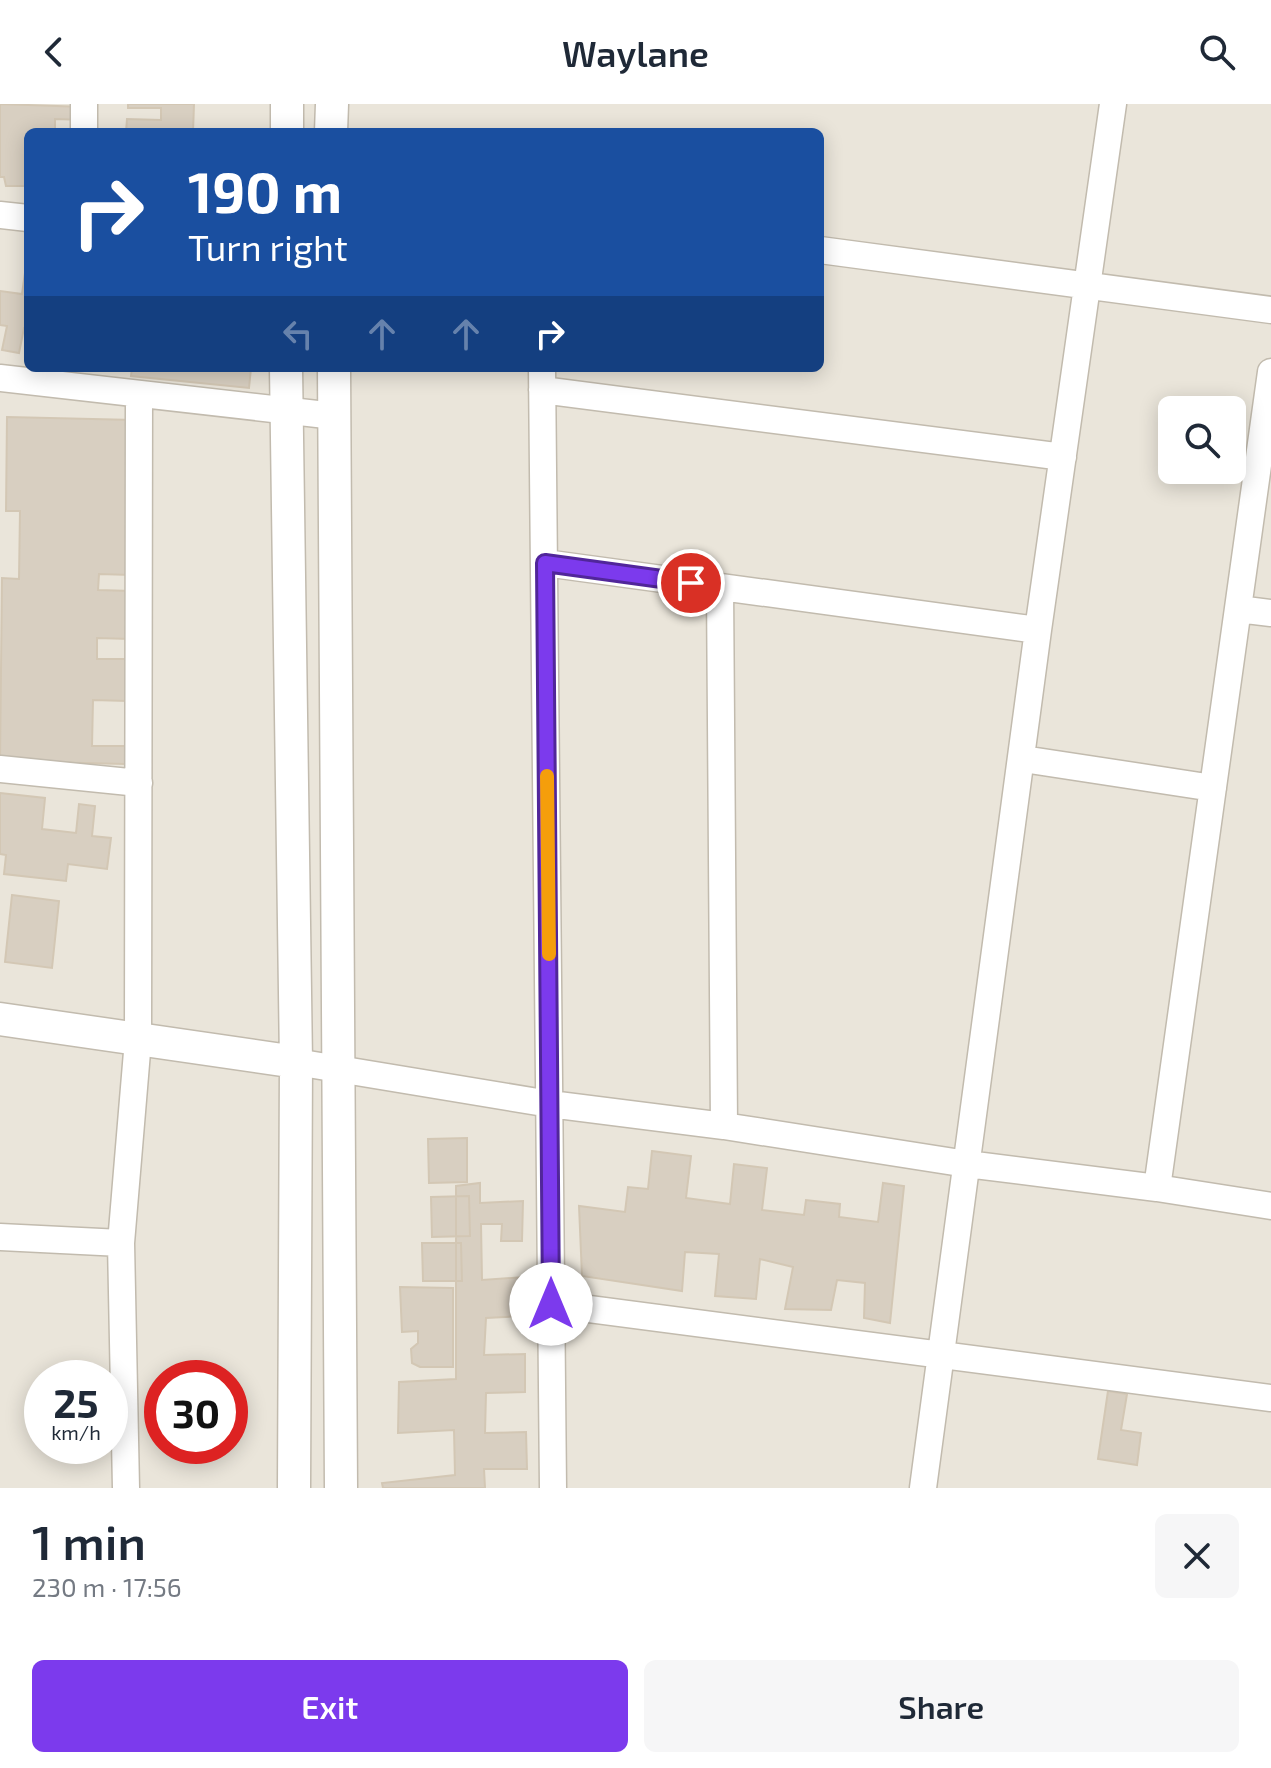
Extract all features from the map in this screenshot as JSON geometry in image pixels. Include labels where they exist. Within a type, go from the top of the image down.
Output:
[{"type":"street","points":[[84,104],[84,128]]},
{"type":"street","points":[[287,104],[287,128]]},
{"type":"street","points":[[331,128],[332,104]]},
{"type":"street","points":[[923,1488],[1038,630],[1113,104]]},
{"type":"street","points":[[0,215],[24,218]]},
{"type":"street","points":[[824,251],[1271,310]]},
{"type":"street","points":[[286,372],[296,1062],[294,1488]]},
{"type":"street","points":[[334,372],[341,1488]]},
{"type":"street","points":[[1157,1188],[1271,372]]},
{"type":"street","points":[[0,378],[335,416]]},
{"type":"street","points":[[553,1488],[542,379],[1063,457]]},
{"type":"street","points":[[126,1488],[121,1243],[138,1040],[139,394]]},
{"type":"street","points":[[545,563],[1038,630]]},
{"type":"street","points":[[720,587],[724,1126]]},
{"type":"street","points":[[1238,609],[1271,613]]},
{"type":"street","points":[[1023,759],[1213,788]]},
{"type":"street","points":[[0,769],[139,783]]},
{"type":"street","points":[[0,1019],[338,1067],[550,1104],[724,1126],[967,1164],[1271,1206]]},
{"type":"street","points":[[0,1237],[121,1243]]},
{"type":"street","points":[[551,1304],[1271,1398]]},
{"type":"shaded area","points":[[0,104],[1271,104],[1271,1488],[0,1488]]},
{"type":"building","points":[[0,104],[85,107],[85,120],[55,119],[55,128],[24,128],[24,186],[6,186],[4,177],[0,177]]},
{"type":"building","points":[[128,104],[194,104],[193,128],[126,128],[127,119],[161,120],[161,108],[128,108]]},
{"type":"building","points":[[24,280],[24,328],[19,353],[2,350],[7,326],[0,325],[0,291],[22,294]]},
{"type":"building","points":[[132,372],[251,372],[249,388],[131,376]]},
{"type":"building","points":[[7,417],[134,420],[131,575],[99,574],[98,590],[131,591],[130,639],[97,638],[97,659],[127,659],[127,701],[93,700],[92,746],[126,746],[125,764],[0,761],[2,578],[19,579],[20,511],[6,511]]},
{"type":"building","points":[[0,793],[45,798],[42,829],[76,833],[79,804],[95,806],[92,836],[111,838],[107,869],[68,864],[66,881],[4,874],[6,855],[0,854]]},
{"type":"building","points":[[12,895],[59,901],[52,968],[5,962]]},
{"type":"building","points":[[467,1138],[467,1182],[429,1183],[428,1139]]},
{"type":"building","points":[[652,1151],[691,1156],[686,1198],[730,1204],[734,1164],[767,1168],[762,1210],[804,1215],[806,1200],[840,1204],[839,1217],[878,1222],[883,1183],[904,1186],[890,1323],[864,1318],[865,1283],[837,1280],[831,1310],[785,1309],[793,1267],[760,1259],[756,1299],[715,1296],[719,1254],[685,1252],[682,1291],[582,1276],[579,1206],[625,1212],[628,1187],[648,1189]]},
{"type":"building","points":[[480,1183],[480,1203],[523,1201],[522,1241],[501,1241],[502,1224],[481,1224],[482,1280],[524,1277],[524,1316],[486,1318],[484,1355],[525,1354],[525,1392],[486,1393],[485,1433],[526,1432],[527,1469],[484,1469],[485,1488],[383,1488],[382,1483],[455,1475],[454,1430],[398,1433],[399,1382],[456,1379],[456,1186]]},
{"type":"building","points":[[469,1196],[470,1236],[432,1237],[431,1197]]},
{"type":"building","points":[[422,1243],[461,1243],[462,1281],[423,1281]]},
{"type":"building","points":[[400,1287],[453,1288],[453,1367],[420,1367],[412,1363],[411,1349],[418,1343],[418,1331],[402,1332]]},
{"type":"building","points":[[1108,1391],[1127,1394],[1121,1430],[1141,1433],[1137,1465],[1098,1459]]},
{"type":"slow traffic","points":[[547,776],[549,954]]},
{"type":"route","points":[[551,1304],[545,563],[691,583]]}]
